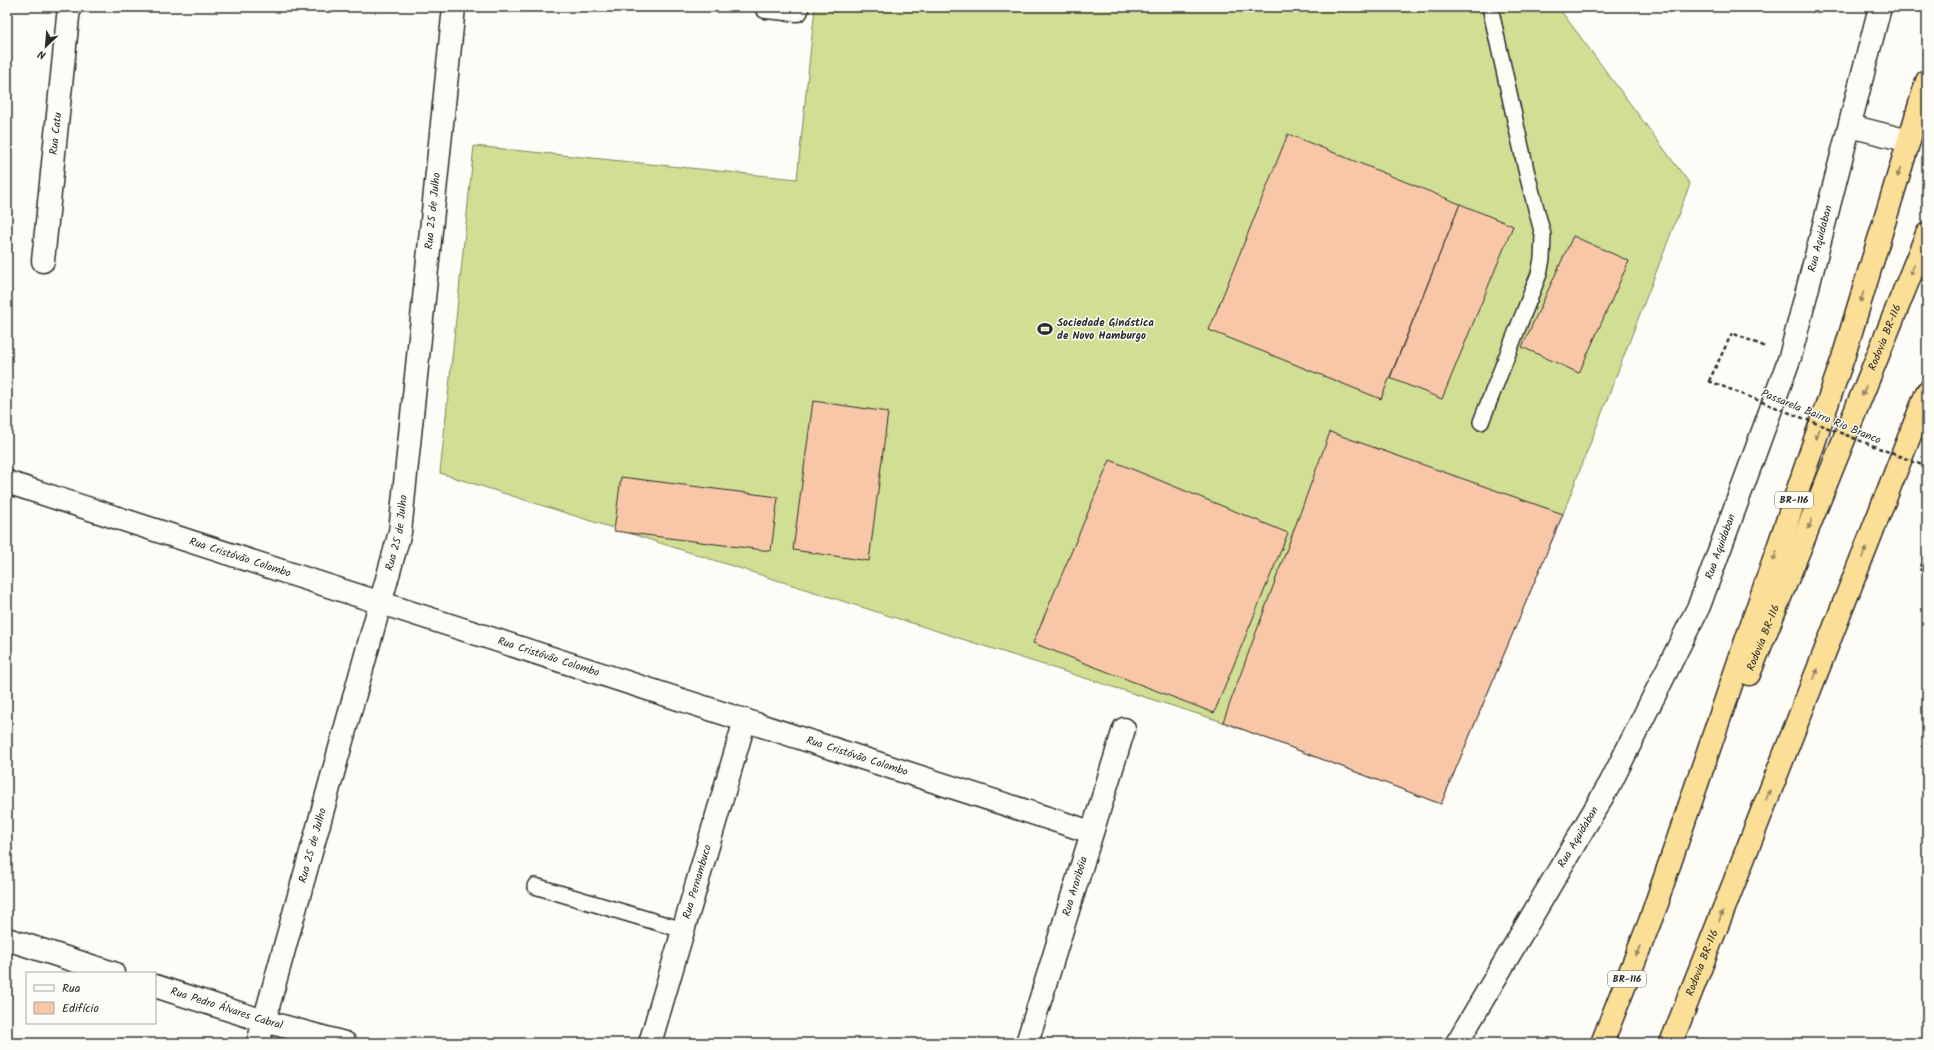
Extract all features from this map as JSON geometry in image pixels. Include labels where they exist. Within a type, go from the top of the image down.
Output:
[{"type":"highway","name":"BR-116","points":[[1652,915],[1843,358],[1927,81]]},
{"type":"highway","name":"Rodovia BR-116","points":[[1602,1043],[1652,915],[1927,234]]},
{"type":"highway","name":"Rodovia BR-116","points":[[1671,1043],[1927,392]]},
{"type":"street","name":"Rua Catu","points":[[43,261],[69,7]]},
{"type":"street","name":"Rua 25 de Julho","points":[[258,1043],[400,532],[454,7]]},
{"type":"street","points":[[766,7],[797,10]]},
{"type":"street","name":"Rua Aquidaban","points":[[1457,1043],[1611,782],[1699,606],[1790,357],[1880,7]]},
{"type":"street","points":[[1850,126],[1909,141]]},
{"type":"street","name":"Rua Cristóvão Colombo","points":[[7,482],[380,604],[1091,832]]},
{"type":"street","name":"Rua Pernambuco","points":[[650,1043],[745,720]]},
{"type":"street","name":"Rua Araribóia","points":[[1027,1043],[1124,729]]},
{"type":"street","points":[[7,939],[110,972]]},
{"type":"street","name":"Rua Pedro Álvares Cabral","points":[[156,986],[264,1022],[345,1043]]},
{"type":"lane","points":[[1481,422],[1539,274],[1542,259],[1543,236],[1527,174],[1490,7]]},
{"type":"lane","points":[[535,886],[683,930]]},
{"type":"path","name":"Passarela Bairro Rio Branco","points":[[1790,357],[1732,333],[1709,381],[1927,467]]},
{"type":"path","points":[[1927,550],[1919,569],[1927,572]]},
{"type":"green space","name":"Sociedade Ginástica de Novo Hamburgo","points":[[815,7],[1558,7],[1690,184],[1563,514],[1441,804],[1223,722],[440,473],[474,146],[797,179]]},
{"type":"building","points":[[1288,134],[1460,204],[1381,399],[1209,330]]},
{"type":"building","points":[[1460,204],[1513,226],[1442,399],[1390,378]]},
{"type":"building","points":[[1573,236],[1629,261],[1579,373],[1522,347]]},
{"type":"building","points":[[813,401],[888,412],[869,561],[793,550]]},
{"type":"building","points":[[1330,432],[1563,514],[1441,804],[1223,722]]},
{"type":"building","points":[[1110,460],[1288,533],[1214,713],[1033,643]]},
{"type":"building","points":[[621,477],[778,497],[771,551],[614,531]]},
{"type":"place","name":"Sociedade Ginástica de Novo Hamburgo","points":[[1045,329]]}]
